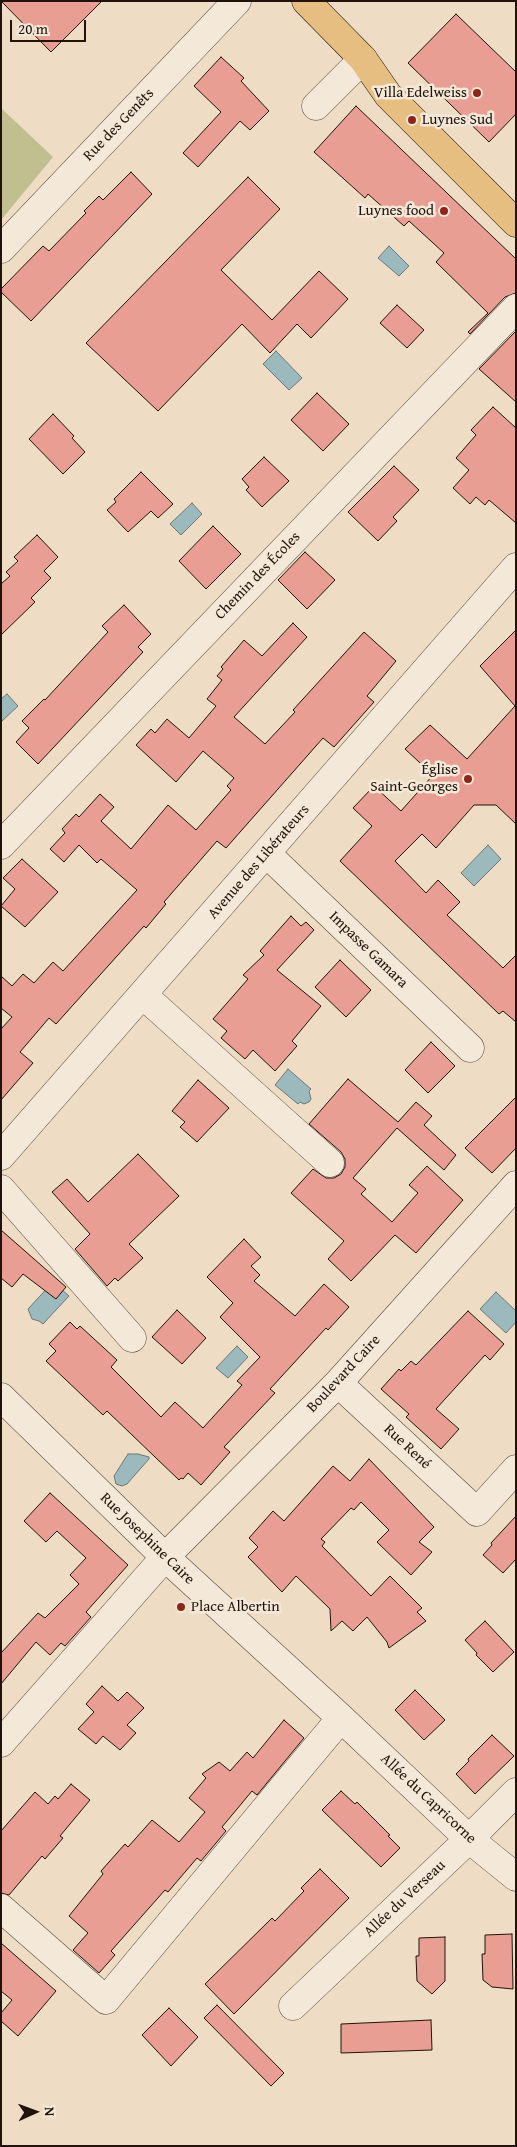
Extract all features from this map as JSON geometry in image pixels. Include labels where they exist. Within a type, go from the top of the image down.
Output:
[{"type":"main road","points":[[285,1],[357,64],[516,223]]},
{"type":"main road","points":[[306,1],[357,64]]},
{"type":"street","name":"Rue des Genêts","points":[[1,249],[237,1]]},
{"type":"street","points":[[316,106],[357,64]]},
{"type":"street","name":"Chemin des Écoles","points":[[1,845],[516,308]]},
{"type":"street","name":"Avenue des Libérateurs","points":[[1,1156],[516,567]]},
{"type":"street","name":"Impasse Gamara","points":[[266,852],[470,1048]]},
{"type":"street","points":[[143,995],[330,1163]]},
{"type":"street","points":[[1,1189],[132,1338]]},
{"type":"street","name":"Boulevard Caire","points":[[1,1743],[165,1557],[338,1383],[511,1199]]},
{"type":"street","name":"Rue René","points":[[338,1383],[477,1512],[516,1469]]},
{"type":"street","name":"Rue Josephine Caire","points":[[1,1397],[165,1557],[341,1718]]},
{"type":"street","points":[[1,1908],[106,2000],[341,1718]]},
{"type":"street","name":"Allée du Capricorne","points":[[341,1718],[469,1839],[516,1877]]},
{"type":"street","name":"Allée du Verseau","points":[[292,2006],[469,1839],[516,1792]]},
{"type":"shaded area","points":[[1,108],[53,157],[1,220]]},
{"type":"water","points":[[389,246],[409,266],[399,276],[378,258]]},
{"type":"water","points":[[276,351],[302,378],[289,390],[263,364]]},
{"type":"water","points":[[192,503],[202,514],[181,535],[170,524]]},
{"type":"water","points":[[7,694],[18,706],[1,722],[1,699]]},
{"type":"water","points":[[488,845],[501,859],[474,886],[461,873]]},
{"type":"water","points":[[288,1069],[311,1089],[309,1091],[311,1099],[309,1102],[304,1104],[300,1102],[298,1104],[275,1085]]},
{"type":"water","points":[[53,1282],[69,1296],[43,1324],[32,1319],[28,1309]]},
{"type":"water","points":[[496,1292],[516,1311],[516,1322],[506,1333],[480,1309]]},
{"type":"water","points":[[237,1346],[248,1357],[228,1378],[216,1368]]},
{"type":"water","points":[[128,1454],[138,1454],[149,1457],[149,1459],[127,1484],[122,1486],[116,1484],[114,1476]]},
{"type":"building","points":[[1,1],[102,1],[51,52]]},
{"type":"building","name":"Villa Edelweiss","points":[[456,14],[516,72],[516,114],[489,142],[408,63]]},
{"type":"building","points":[[221,57],[244,78],[241,81],[269,111],[250,130],[240,121],[198,167],[183,153],[221,112],[194,86]]},
{"type":"building","points":[[356,106],[516,259],[516,293],[505,297],[470,334],[468,332],[488,313],[436,262],[444,253],[409,221],[404,226],[368,194],[365,198],[314,152]]},
{"type":"building","points":[[131,172],[152,194],[31,321],[1,292],[1,289],[43,246],[49,251],[86,213],[84,211],[99,196],[103,200]]},
{"type":"building","points":[[248,177],[280,209],[221,270],[272,320],[319,271],[348,299],[311,338],[297,324],[270,353],[242,324],[158,411],[86,343]]},
{"type":"building","points":[[397,305],[424,330],[407,348],[380,323]]},
{"type":"building","points":[[516,331],[516,402],[479,369]]},
{"type":"building","points":[[317,393],[349,424],[323,451],[291,420]]},
{"type":"building","points":[[493,407],[516,428],[516,523],[489,500],[485,505],[476,497],[470,504],[453,488],[469,470],[456,458],[476,435],[471,430]]},
{"type":"building","points":[[53,414],[74,436],[72,438],[85,452],[63,474],[29,439]]},
{"type":"building","points":[[264,457],[289,481],[262,507],[246,490],[249,487],[242,479]]},
{"type":"building","points":[[394,466],[419,490],[393,517],[397,521],[378,541],[348,512]]},
{"type":"building","points":[[141,472],[173,504],[158,518],[151,511],[128,532],[107,510],[116,502],[114,499]]},
{"type":"building","points":[[213,526],[241,554],[206,589],[179,561]]},
{"type":"building","points":[[37,535],[58,557],[44,571],[51,578],[31,598],[35,602],[1,635],[1,584],[10,576],[6,572],[18,561],[14,557]]},
{"type":"building","points":[[305,552],[335,580],[307,609],[278,580]]},
{"type":"building","points":[[124,605],[151,634],[138,647],[143,652],[38,764],[16,742],[29,728],[22,721],[45,700],[108,632],[102,626]]},
{"type":"building","points":[[293,623],[307,637],[234,717],[265,744],[295,712],[293,710],[364,632],[396,661],[367,696],[374,702],[334,747],[323,738],[226,848],[217,841],[164,902],[166,904],[146,928],[144,926],[56,1024],[49,1018],[20,1052],[33,1063],[1,1100],[1,1029],[12,1017],[1,1008],[1,976],[12,986],[23,974],[34,983],[53,962],[63,971],[137,890],[101,859],[97,863],[79,845],[64,862],[50,849],[65,833],[62,829],[76,814],[79,817],[100,794],[114,807],[101,821],[131,849],[168,805],[196,830],[231,790],[227,786],[234,778],[203,751],[176,782],[136,745],[151,729],[155,733],[167,719],[189,738],[216,706],[207,699],[222,680],[217,676],[223,669],[221,667],[244,640],[262,656]]},
{"type":"building","points":[[516,630],[516,824],[496,805],[474,805],[436,848],[422,834],[395,861],[426,893],[438,880],[460,902],[447,915],[503,968],[516,955],[516,1022],[503,1011],[499,1014],[340,861],[372,826],[353,808],[374,786],[401,811],[433,775],[405,749],[430,725],[467,759],[515,706],[480,666]]},
{"type":"building","points":[[22,859],[58,892],[25,927],[1,906],[15,889],[3,878]]},
{"type":"building","points":[[291,916],[301,926],[306,922],[314,930],[277,970],[321,1006],[292,1041],[297,1046],[275,1071],[253,1050],[245,1059],[221,1038],[227,1031],[213,1019],[248,979],[243,975],[264,955],[260,951]]},
{"type":"building","points":[[340,960],[371,990],[346,1017],[315,987]]},
{"type":"building","points":[[431,1042],[455,1066],[428,1093],[405,1070]]},
{"type":"building","points":[[348,1079],[398,1122],[416,1102],[432,1116],[424,1125],[456,1155],[444,1170],[397,1128],[353,1178],[366,1189],[361,1194],[392,1222],[418,1193],[409,1185],[427,1166],[463,1200],[416,1253],[395,1235],[351,1281],[328,1259],[344,1241],[291,1193],[313,1169],[326,1178],[334,1178],[341,1174],[345,1167],[345,1159],[341,1152],[309,1124]]},
{"type":"building","points":[[198,1080],[229,1108],[197,1142],[180,1127],[185,1122],[172,1111]]},
{"type":"building","points":[[516,1097],[516,1148],[492,1173],[465,1148]]},
{"type":"building","points":[[138,1154],[179,1196],[129,1244],[143,1258],[118,1281],[115,1278],[107,1286],[75,1249],[90,1234],[52,1192],[67,1179],[88,1202]]},
{"type":"building","points":[[1,1230],[66,1287],[56,1299],[23,1274],[12,1287],[1,1278]]},
{"type":"building","points":[[244,1239],[261,1257],[251,1266],[260,1275],[254,1281],[295,1316],[324,1284],[349,1307],[328,1330],[326,1328],[270,1389],[275,1393],[224,1447],[230,1452],[201,1485],[188,1473],[183,1479],[179,1480],[107,1411],[103,1415],[46,1361],[56,1351],[49,1344],[70,1322],[77,1329],[80,1326],[117,1360],[111,1367],[161,1417],[175,1402],[203,1428],[242,1385],[237,1381],[260,1357],[220,1317],[233,1303],[207,1277]]},
{"type":"building","points":[[177,1310],[206,1338],[182,1364],[152,1337]]},
{"type":"building","points":[[468,1311],[504,1344],[490,1360],[485,1355],[436,1409],[459,1429],[441,1449],[406,1417],[409,1414],[381,1389],[399,1369],[401,1371],[411,1361],[416,1365]]},
{"type":"building","points":[[369,1459],[434,1527],[419,1542],[432,1552],[411,1575],[377,1542],[389,1530],[361,1502],[354,1510],[351,1508],[321,1539],[325,1542],[322,1546],[371,1596],[390,1576],[422,1608],[417,1612],[426,1621],[389,1648],[387,1642],[367,1617],[353,1631],[342,1621],[331,1631],[330,1609],[296,1576],[282,1592],[248,1557],[258,1547],[249,1538],[273,1511],[284,1521],[333,1466],[350,1481]]},
{"type":"building","points":[[50,1493],[128,1565],[86,1612],[91,1617],[65,1646],[61,1643],[50,1655],[36,1642],[1,1684],[1,1653],[38,1613],[45,1618],[79,1584],[70,1575],[86,1558],[57,1531],[46,1542],[24,1521]]},
{"type":"building","points":[[516,1516],[516,1559],[503,1573],[483,1555],[492,1545],[491,1543]]},
{"type":"building","points":[[485,1621],[514,1652],[493,1672],[476,1655],[477,1653],[465,1640]]},
{"type":"building","points":[[102,1686],[118,1701],[127,1692],[144,1708],[127,1725],[136,1733],[120,1750],[103,1736],[96,1744],[78,1729],[94,1712],[86,1704]]},
{"type":"building","points":[[415,1690],[445,1720],[424,1740],[395,1710]]},
{"type":"building","points":[[284,1720],[304,1738],[257,1795],[252,1791],[222,1827],[226,1831],[201,1861],[197,1858],[168,1892],[165,1890],[111,1951],[115,1955],[99,1973],[73,1950],[88,1933],[69,1916],[103,1874],[101,1871],[125,1844],[128,1847],[152,1820],[179,1842],[205,1812],[189,1798],[206,1778],[202,1774],[219,1762],[230,1771],[247,1752],[253,1758]]},
{"type":"building","points":[[492,1735],[514,1756],[475,1794],[456,1774]]},
{"type":"building","points":[[71,1784],[90,1800],[60,1836],[63,1838],[45,1859],[42,1856],[9,1895],[1,1893],[1,1831],[35,1792],[48,1804],[55,1796],[58,1799]]},
{"type":"building","points":[[341,1791],[355,1804],[357,1802],[390,1835],[388,1836],[400,1848],[381,1867],[322,1810]]},
{"type":"building","points":[[320,1869],[349,1898],[234,2014],[205,1984],[272,1918],[275,1921],[304,1891],[301,1888]]},
{"type":"building","points":[[512,1934],[513,1989],[492,1987],[483,1980],[482,1954],[485,1954],[485,1935]]},
{"type":"building","points":[[445,1937],[445,1981],[432,1994],[417,1981],[416,1956],[419,1956],[419,1938]]},
{"type":"building","points":[[1,1943],[56,1991],[18,2036],[1,2021],[1,2013],[12,2000],[1,1991]]},
{"type":"building","points":[[217,2005],[284,2073],[271,2086],[204,2018]]},
{"type":"building","points":[[169,2008],[198,2037],[171,2066],[142,2035]]},
{"type":"building","points":[[431,2020],[432,2050],[341,2053],[341,2024]]},
{"type":"place","name":"Villa Edelweiss","points":[[477,93]]},
{"type":"place","name":"Luynes Sud","points":[[412,120]]},
{"type":"place","name":"Luynes food","points":[[444,211]]},
{"type":"place","name":"Église Saint-Georges","points":[[468,779]]},
{"type":"place","name":"Place Albertin","points":[[181,1607]]}]
